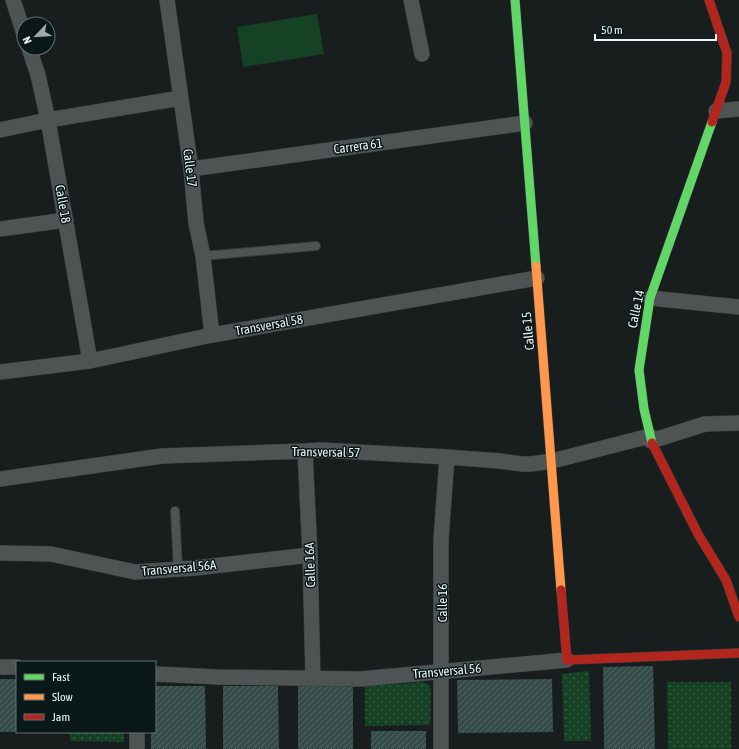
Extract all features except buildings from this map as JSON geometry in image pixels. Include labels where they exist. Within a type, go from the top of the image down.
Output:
[{"type":"street","points":[[13,0],[18,16]]},
{"type":"street","name":"Calle 17","points":[[167,0],[191,169],[196,223],[203,256],[212,335]]},
{"type":"street","points":[[411,0],[422,54]]},
{"type":"street","name":"Calle 15","points":[[515,0],[567,660]]},
{"type":"street","name":"Calle 14","points":[[709,0],[733,50],[726,82],[650,298],[639,370],[644,409],[651,438],[698,534],[726,580],[739,617]]},
{"type":"street","name":"Calle 18","points":[[31,56],[38,75],[48,120],[90,361]]},
{"type":"street","points":[[0,130],[48,120],[181,98]]},
{"type":"street","points":[[716,111],[739,109]]},
{"type":"street","name":"Carrera 61","points":[[191,169],[525,123]]},
{"type":"street","points":[[0,229],[66,220]]},
{"type":"street","name":"Transversal 58","points":[[0,372],[90,361],[212,335],[537,278]]},
{"type":"street","points":[[650,298],[739,307]]},
{"type":"street","name":"Transversal 57","points":[[0,479],[162,456],[305,451],[447,457],[522,464],[552,461],[704,424],[739,424]]},
{"type":"street","name":"Calle 16A","points":[[305,451],[310,555],[313,679]]},
{"type":"street","name":"Calle 16","points":[[441,749],[441,540],[447,457]]},
{"type":"street","points":[[0,550],[0,567]]},
{"type":"street","name":"Transversal 56A","points":[[0,553],[51,554],[135,572],[310,555]]},
{"type":"street","name":"Transversal 56","points":[[156,674],[360,679],[567,660],[739,653]]},
{"type":"street","points":[[0,667],[16,668]]},
{"type":"street","points":[[137,733],[137,749]]},
{"type":"lane","points":[[203,256],[316,246]]},
{"type":"lane","points":[[175,511],[178,569]]},
{"type":"green space","points":[[317,14],[324,54],[243,67],[237,27]]},
{"type":"green space","points":[[589,671],[591,741],[564,741],[562,674]]},
{"type":"green space","points":[[423,682],[429,685],[431,690],[430,725],[365,726],[365,686]]},
{"type":"green space","points":[[667,682],[731,682],[731,749],[668,749]]},
{"type":"green space","points":[[70,733],[124,733],[124,742],[70,741]]},
{"type":"traffic: fast","points":[[515,0],[536,266]]},
{"type":"traffic: fast","points":[[652,443],[644,409],[639,370],[650,298],[712,122]]},
{"type":"traffic: slow","points":[[536,266],[561,590]]},
{"type":"traffic: jam","points":[[709,0],[727,53],[726,82],[712,122]]},
{"type":"traffic: jam","points":[[652,443],[698,534],[726,580],[739,617]]},
{"type":"traffic: jam","points":[[561,590],[567,660],[739,653]]}]
